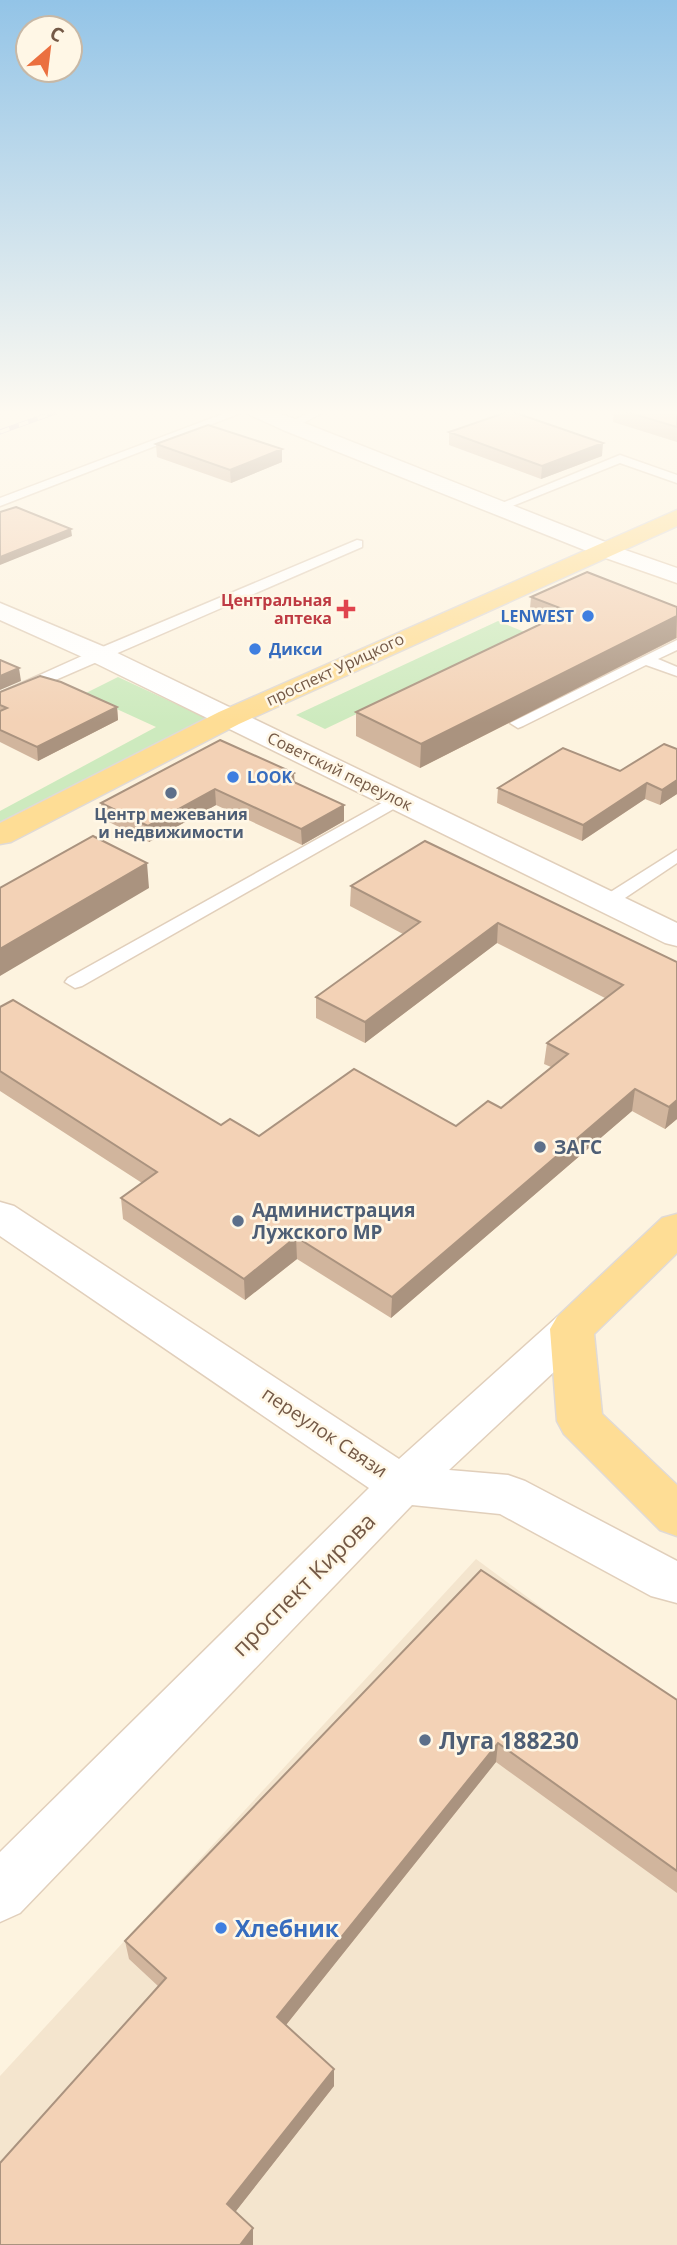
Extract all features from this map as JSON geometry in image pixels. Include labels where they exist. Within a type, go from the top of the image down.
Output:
[{"type":"main road","name":"проспект Урицкого","points":[[0,835],[229,718],[677,517]]},
{"type":"main road","name":"проспект Кирова","points":[[572,1329],[677,1228]]},
{"type":"main road","points":[[572,1329],[580,1421],[677,1516]]},
{"type":"street","points":[[511,514],[677,576]]},
{"type":"street","name":"Советский переулок","points":[[0,611],[98,654],[677,936]]},
{"type":"street","name":"переулок Связи","points":[[0,1216],[402,1485],[508,1495],[669,1581],[677,1582]]},
{"type":"street","name":"проспект Кирова","points":[[0,1893],[402,1485],[572,1329]]},
{"type":"lane","points":[[0,699],[98,654],[357,544]]},
{"type":"lane","points":[[518,723],[677,644]]},
{"type":"lane","points":[[646,660],[677,672]]},
{"type":"lane","points":[[75,982],[398,799]]},
{"type":"lane","points":[[607,901],[677,855]]},
{"type":"shaded area","points":[[476,1559],[677,1708],[677,2245],[0,2245],[0,2076]]},
{"type":"green space","points":[[498,621],[527,633],[325,729],[296,715]]},
{"type":"green space","points":[[118,677],[215,722],[0,835],[0,811],[156,727],[84,694]]},
{"type":"building","points":[[0,514],[33,514],[71,529],[0,557]]},
{"type":"building","points":[[587,572],[677,607],[677,616],[421,744],[356,712],[568,611],[531,597]]},
{"type":"building","points":[[0,660],[19,668],[0,676]]},
{"type":"building","points":[[40,676],[61,682],[117,707],[37,747],[0,730],[0,711],[7,708],[0,705],[0,692]]},
{"type":"building","points":[[220,740],[294,773],[285,778],[344,805],[301,829],[215,789],[148,826],[101,803]]},
{"type":"building","points":[[664,744],[677,749],[677,780],[662,790],[647,783],[583,825],[498,788],[563,748],[620,771]]},
{"type":"building","points":[[93,836],[147,863],[0,949],[0,888]]},
{"type":"building","points":[[425,841],[677,962],[677,1100],[669,1107],[635,1089],[392,1297],[296,1237],[244,1279],[121,1198],[157,1172],[0,1071],[0,1007],[13,1000],[221,1125],[230,1119],[259,1136],[354,1069],[456,1126],[488,1101],[501,1108],[568,1054],[547,1043],[623,985],[498,923],[365,1022],[316,997],[420,922],[351,886]]},
{"type":"building","points":[[481,1570],[677,1700],[677,1871],[498,1743],[277,2017],[334,2069],[227,2204],[253,2228],[240,2245],[0,2245],[0,2163],[166,1978],[125,1941]]},
{"type":"place","name":"Центральная аптека","points":[[346,609]]},
{"type":"place","name":"LENWEST","points":[[588,616]]},
{"type":"place","name":"Дикси","points":[[255,649]]},
{"type":"place","name":"LOOK","points":[[233,777]]},
{"type":"place","name":"Центр межевания и недвижимости","points":[[171,793]]},
{"type":"place","name":"ЗАГС","points":[[540,1147]]},
{"type":"place","name":"Администрация Лужского МР","points":[[238,1221]]},
{"type":"place","name":"Луга 188230","points":[[425,1740]]},
{"type":"place","name":"Хлебник","points":[[221,1928]]}]
